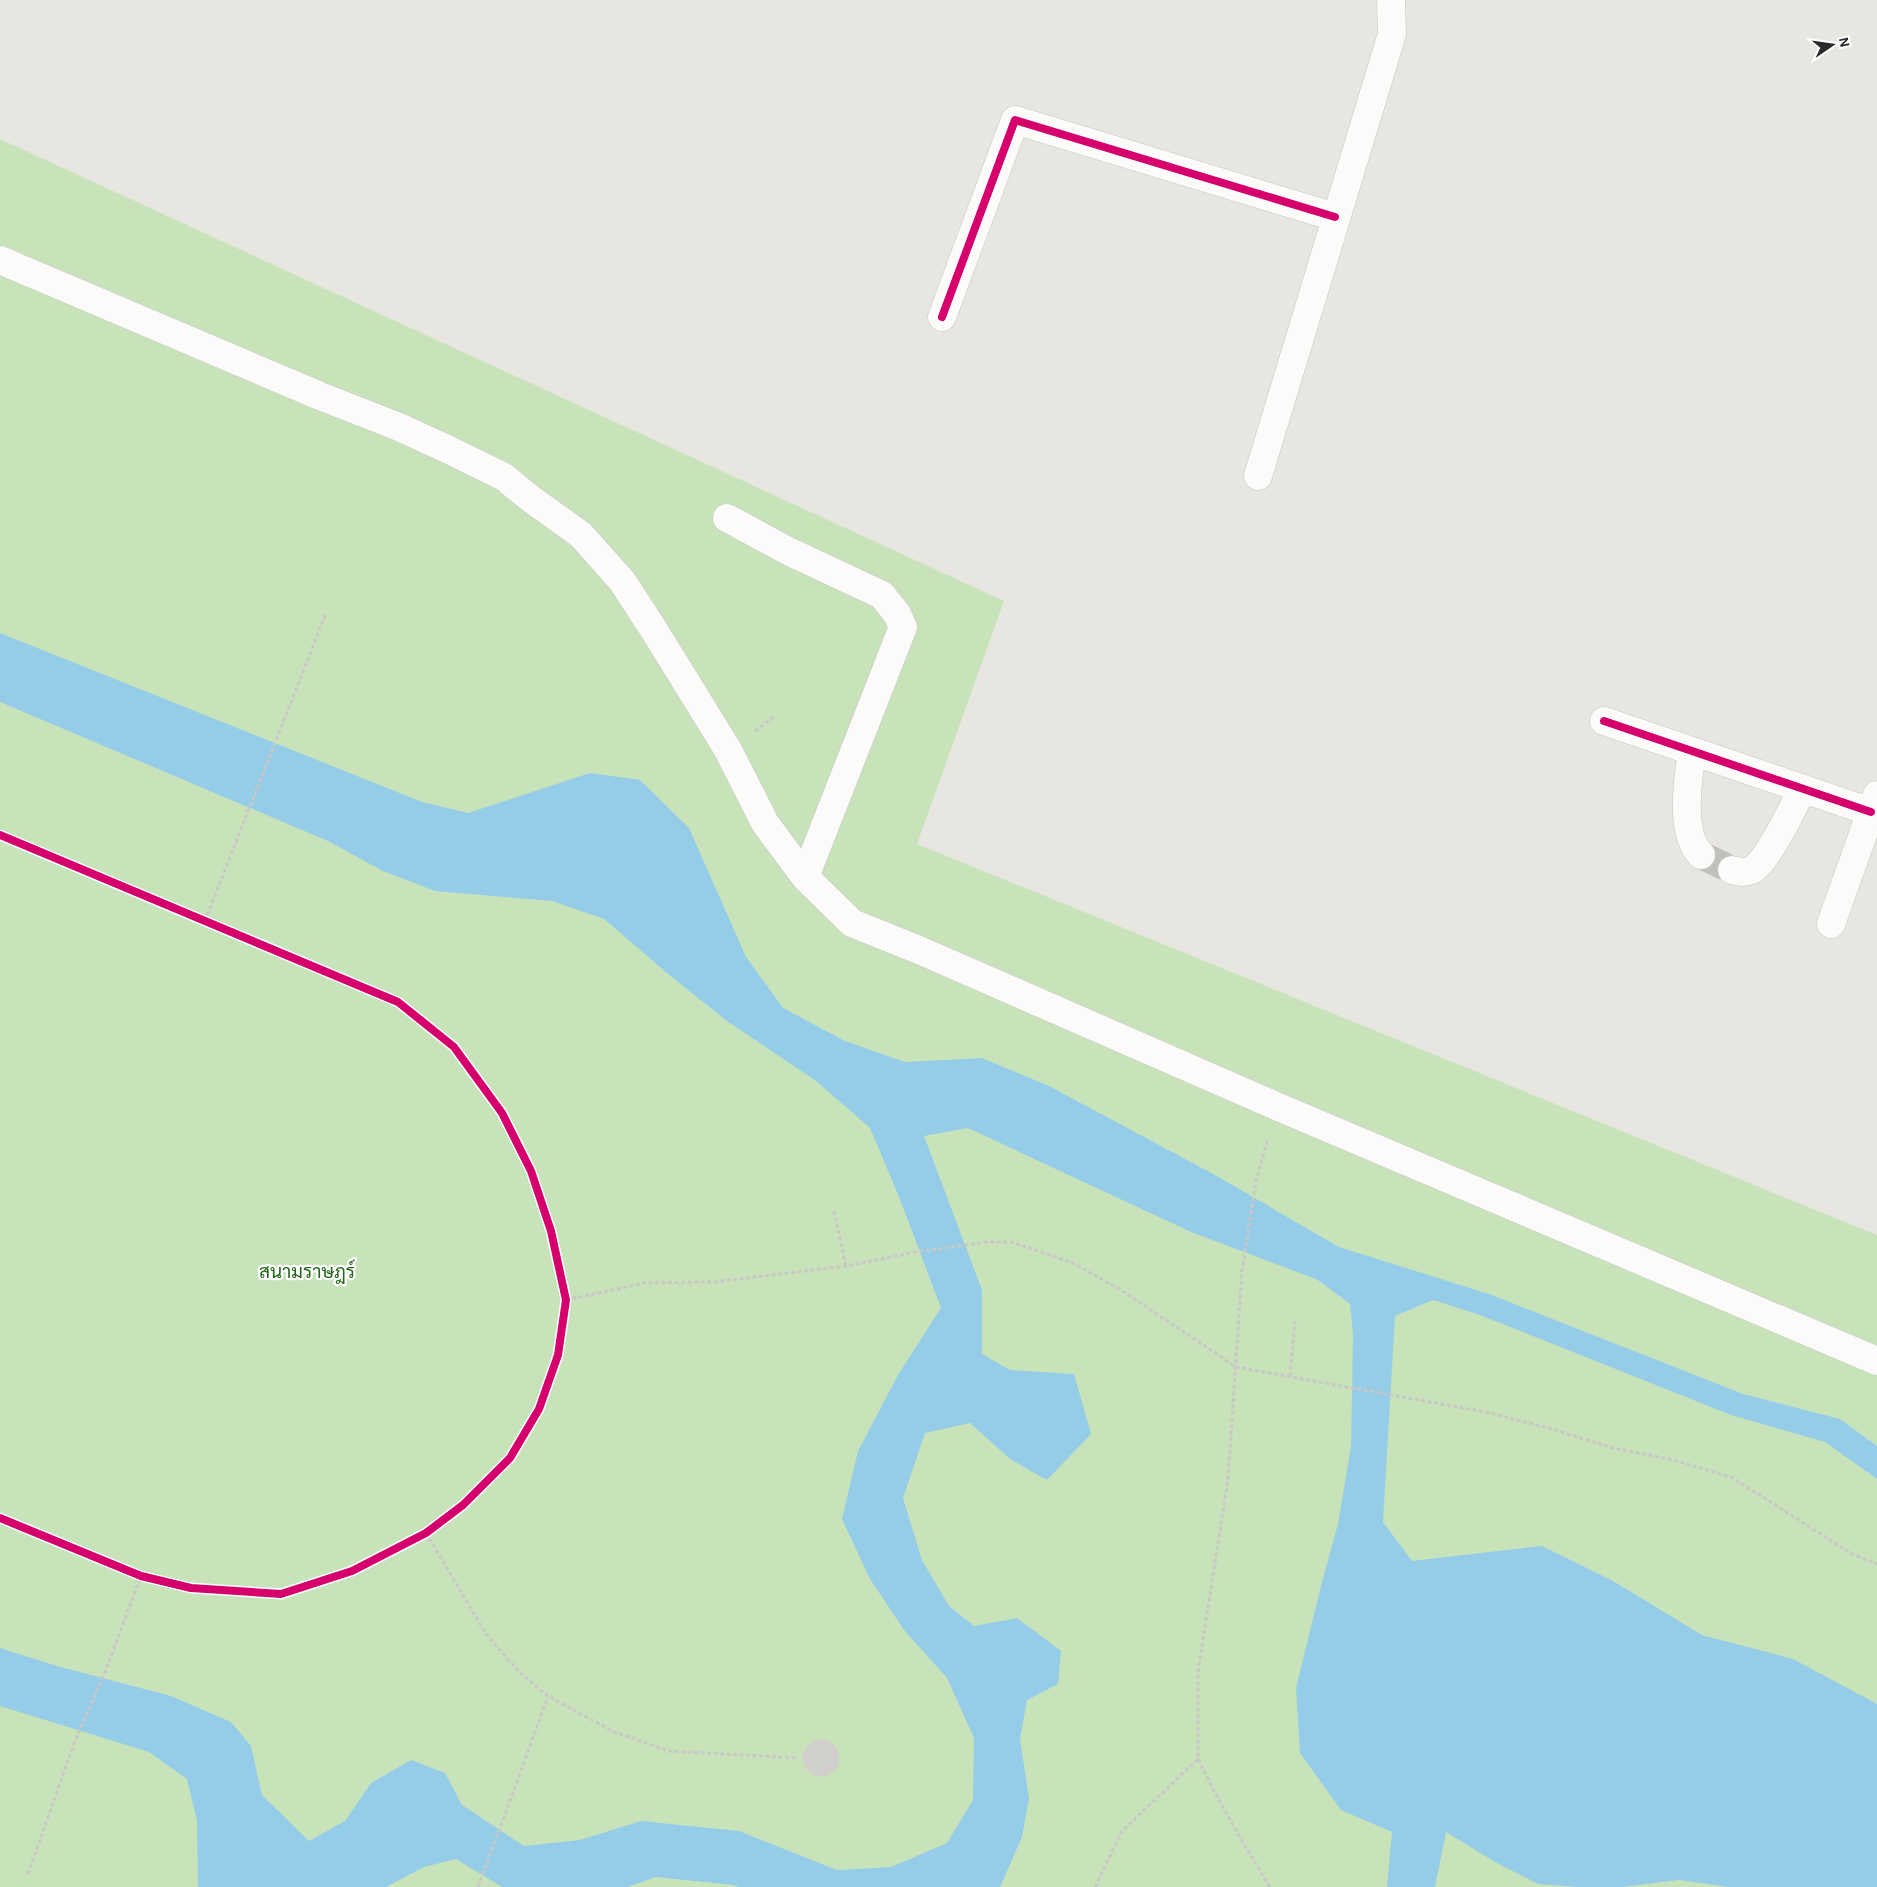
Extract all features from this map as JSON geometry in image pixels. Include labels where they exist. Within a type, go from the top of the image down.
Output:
[{"type":"street","points":[[1258,476],[1392,34],[1392,0]]},
{"type":"street","points":[[942,317],[1015,120],[1335,217]]},
{"type":"street","points":[[0,260],[320,396],[399,427],[447,449],[504,477],[581,535],[622,581],[723,742],[765,823],[805,877],[852,923],[1276,1106],[1877,1361]]},
{"type":"street","points":[[727,518],[788,551],[882,595],[897,614],[903,627],[805,877]]},
{"type":"street","points":[[1604,721],[1802,789],[1874,803],[1867,855],[1831,924]]},
{"type":"street","points":[[1692,751],[1686,794],[1688,822],[1694,848],[1701,855]]},
{"type":"street","points":[[1732,870],[1739,872],[1753,869],[1778,837],[1802,789]]},
{"type":"path","points":[[205,921],[326,613]]},
{"type":"path","points":[[196,917],[214,925]]},
{"type":"path","points":[[1270,1887],[1212,1789],[1198,1759],[1198,1672],[1228,1479],[1242,1271],[1256,1181],[1276,1106]]},
{"type":"path","points":[[834,1211],[846,1266]]},
{"type":"path","points":[[566,1300],[645,1283],[714,1282],[846,1266],[916,1252],[986,1242],[1011,1242],[1071,1262],[1121,1290],[1236,1367],[1495,1414],[1549,1428],[1612,1448],[1674,1460],[1733,1478],[1852,1554],[1877,1564]]},
{"type":"path","points":[[564,1291],[565,1309]]},
{"type":"path","points":[[1290,1376],[1295,1321]]},
{"type":"path","points":[[418,1538],[433,1528]]},
{"type":"path","points":[[426,1534],[486,1634],[520,1673],[548,1696],[612,1731],[669,1751],[797,1758]]},
{"type":"path","points":[[132,1572],[149,1578]]},
{"type":"path","points":[[28,1874],[73,1746],[105,1672],[141,1576]]},
{"type":"path","points":[[478,1887],[548,1696]]},
{"type":"path","points":[[1095,1887],[1122,1831],[1198,1759]]},
{"type":"green space","name":"สนามราษฎร์","points":[[0,139],[1004,601],[917,844],[1877,1235],[1877,1887],[0,1887]]},
{"type":"water","points":[[0,633],[422,802],[468,813],[590,773],[640,780],[689,828],[746,957],[783,1008],[845,1041],[905,1062],[982,1058],[1049,1086],[1215,1175],[1339,1247],[1489,1294],[1743,1394],[1840,1419],[1877,1446],[1877,1479],[1825,1442],[1731,1415],[1480,1315],[1433,1300],[1395,1316],[1383,1522],[1412,1561],[1542,1546],[1613,1581],[1702,1635],[1793,1659],[1877,1704],[1877,1887],[1729,1887],[1679,1880],[1622,1887],[1578,1887],[1538,1884],[1495,1862],[1446,1832],[1435,1887],[1387,1887],[1392,1832],[1341,1810],[1300,1753],[1296,1688],[1338,1524],[1351,1447],[1353,1335],[1350,1304],[1318,1280],[1191,1232],[968,1128],[924,1136],[982,1290],[982,1354],[1010,1370],[1074,1374],[1091,1434],[1047,1480],[1010,1459],[970,1423],[925,1433],[903,1498],[922,1560],[949,1606],[974,1626],[1017,1618],[1061,1651],[1058,1684],[1027,1700],[1020,1739],[1029,1798],[1022,1837],[1000,1887],[738,1887],[656,1877],[628,1887],[502,1887],[456,1859],[424,1867],[386,1887],[198,1887],[197,1821],[187,1779],[149,1752],[0,1706],[0,1648],[57,1666],[171,1696],[231,1722],[251,1746],[262,1795],[309,1841],[345,1821],[371,1783],[411,1760],[445,1773],[462,1805],[524,1846],[580,1840],[641,1821],[739,1831],[837,1870],[891,1867],[947,1843],[973,1800],[974,1738],[947,1678],[904,1630],[870,1579],[842,1519],[858,1451],[898,1375],[941,1308],[899,1197],[870,1128],[816,1081],[727,1021],[604,919],[552,901],[435,891],[383,871],[328,841],[0,702]]},
{"type":"building","points":[[821,1740],[828,1741],[834,1745],[838,1751],[838,1765],[834,1771],[828,1775],[821,1776],[814,1775],[808,1771],[804,1765],[803,1758],[804,1751],[808,1745],[814,1741]]},
{"type":"tunnel","points":[[1701,855],[1732,870]]},
{"type":"cycle path","points":[[942,317],[1015,120],[1335,217]]},
{"type":"cycle path","points":[[1604,721],[1871,812]]},
{"type":"cycle path","points":[[0,835],[398,1002],[454,1047],[502,1113],[531,1171],[551,1231],[566,1300],[558,1355],[539,1409],[510,1458],[463,1505],[426,1533],[352,1571],[281,1594],[191,1588],[141,1576],[0,1518]]}]
